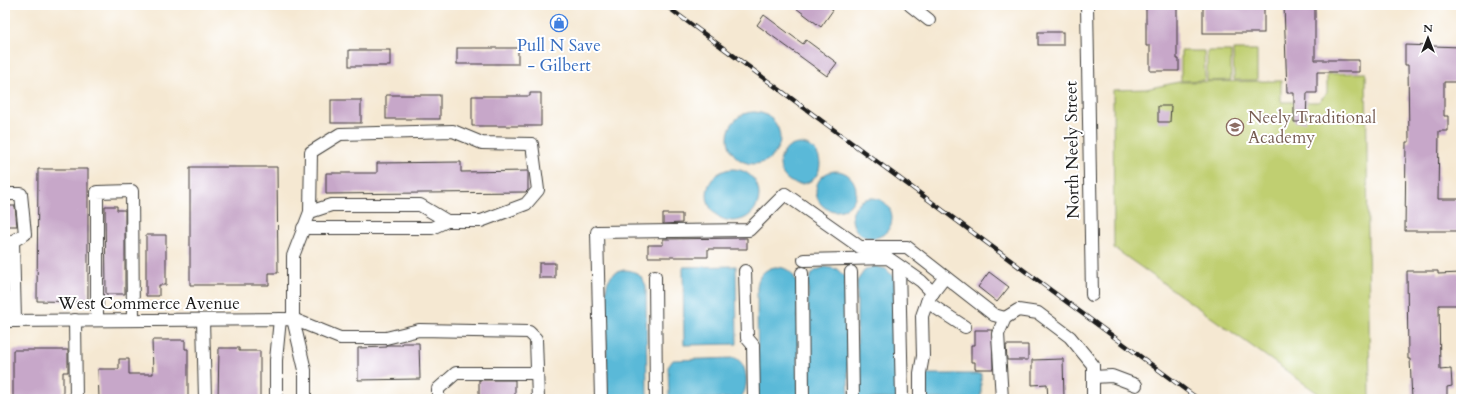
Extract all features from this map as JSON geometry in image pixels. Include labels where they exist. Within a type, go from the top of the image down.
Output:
[{"type":"street","points":[[910,5],[929,20]]},
{"type":"street","name":"North Neely Street","points":[[1087,5],[1092,295]]},
{"type":"street","points":[[303,228],[432,228],[447,221],[481,221],[526,204],[538,190],[532,144],[482,143],[453,131],[340,134],[311,152],[310,212],[303,228],[293,256],[293,319],[305,370],[305,399]]},
{"type":"street","points":[[97,320],[97,192],[132,191],[133,320]]},
{"type":"street","points":[[5,194],[21,194],[25,234],[13,241],[10,321]]},
{"type":"street","points":[[601,399],[597,232],[749,230],[785,194],[860,247],[907,248],[994,314],[1005,318]]},
{"type":"street","points":[[310,212],[331,205],[420,205],[447,221]]},
{"type":"street","points":[[804,260],[888,258],[921,281],[930,297],[964,327]]},
{"type":"street","points":[[900,266],[902,399]]},
{"type":"street","points":[[745,271],[746,338],[753,345],[754,399]]},
{"type":"street","points":[[851,272],[853,399]]},
{"type":"street","points":[[802,273],[803,399]]},
{"type":"street","points":[[655,276],[656,399]]},
{"type":"street","points":[[920,399],[920,373],[923,356],[922,316],[930,297],[945,276]]},
{"type":"street","points":[[1002,399],[998,334],[1005,318],[1018,310],[1038,313],[1070,337],[1093,371],[1093,399]]},
{"type":"street","points":[[276,399],[276,360],[280,319]]},
{"type":"street","points":[[293,319],[340,338],[386,338],[419,330],[529,332],[536,339],[538,399]]},
{"type":"street","name":"West Commerce Avenue","points":[[10,321],[293,319]]},
{"type":"street","points":[[75,320],[76,399]]},
{"type":"street","points":[[203,320],[205,399]]},
{"type":"street","points":[[1093,371],[1136,384]]},
{"type":"street","points":[[438,399],[438,389],[456,373],[537,373]]},
{"type":"green space","points":[[1233,50],[1257,50],[1257,80],[1234,80]]},
{"type":"green space","points":[[1181,51],[1204,51],[1205,80],[1181,81]]},
{"type":"green space","points":[[1207,51],[1231,51],[1231,80],[1207,81]]},
{"type":"green space","name":"Neely Traditional Academy","points":[[1366,73],[1370,399],[1326,399],[1114,248],[1113,90],[1146,89],[1179,82],[1281,81],[1281,102],[1318,102],[1327,93],[1327,74]]},
{"type":"water","points":[[754,112],[768,116],[776,124],[780,138],[776,152],[768,160],[754,164],[740,160],[732,152],[728,138],[732,124],[740,116]]},
{"type":"water","points":[[800,144],[808,146],[814,150],[818,156],[820,164],[818,172],[814,178],[808,182],[800,184],[792,182],[786,178],[782,172],[780,164],[782,156],[786,150],[792,146]]},
{"type":"water","points":[[733,169],[747,173],[755,181],[759,195],[755,209],[747,217],[733,221],[719,217],[711,209],[707,195],[711,181],[719,173]]},
{"type":"water","points":[[836,171],[844,173],[850,177],[854,183],[856,191],[854,199],[850,205],[844,209],[836,211],[828,209],[822,205],[818,199],[816,191],[818,183],[822,177],[828,173]]},
{"type":"water","points":[[872,198],[880,200],[886,204],[890,210],[892,218],[890,226],[886,232],[880,236],[872,238],[864,236],[858,232],[854,226],[852,218],[854,210],[858,204],[864,200]]},
{"type":"water","points":[[736,266],[737,344],[684,345],[683,267]]},
{"type":"water","points":[[874,266],[886,269],[894,277],[898,399],[857,399],[857,281],[864,271]]},
{"type":"water","points":[[775,267],[783,268],[789,271],[794,276],[797,283],[799,399],[758,399],[757,287],[760,276],[768,269]]},
{"type":"water","points":[[825,267],[837,269],[845,277],[849,399],[808,399],[808,281],[814,271]]},
{"type":"water","points":[[624,270],[632,271],[638,274],[646,286],[647,399],[607,399],[606,290],[611,276]]},
{"type":"water","points":[[735,358],[743,365],[746,376],[745,389],[740,398],[673,399],[669,396],[668,367],[673,360]]},
{"type":"water","points":[[923,374],[981,374],[981,399],[924,399]]},
{"type":"building","points":[[792,5],[827,5],[833,10],[821,27]]},
{"type":"building","points":[[1146,5],[1177,5],[1177,59],[1179,59],[1179,71],[1150,71],[1150,46],[1146,46]]},
{"type":"building","points":[[1203,5],[1264,5],[1264,33],[1203,33]]},
{"type":"building","points":[[1284,5],[1315,5],[1315,60],[1359,60],[1359,72],[1317,72],[1317,93],[1307,93],[1306,122],[1294,122],[1294,93],[1287,93]]},
{"type":"building","points":[[764,15],[803,44],[806,40],[837,63],[827,76],[757,25]]},
{"type":"building","points":[[1038,32],[1063,32],[1063,45],[1038,45]]},
{"type":"building","points":[[1405,45],[1461,47],[1461,82],[1444,82],[1444,116],[1448,116],[1448,131],[1439,131],[1438,199],[1461,199],[1461,231],[1405,231],[1406,142],[1409,142],[1408,65],[1405,65]]},
{"type":"building","points":[[457,48],[518,48],[518,64],[457,64]]},
{"type":"building","points":[[349,50],[390,50],[390,66],[349,66]]},
{"type":"building","points":[[530,93],[541,93],[541,126],[472,126],[472,96],[530,96]]},
{"type":"building","points":[[386,95],[440,95],[440,119],[386,119]]},
{"type":"building","points":[[331,100],[361,100],[361,123],[331,123]]},
{"type":"building","points":[[1158,106],[1171,106],[1170,122],[1158,122]]},
{"type":"building","points":[[461,162],[461,172],[528,171],[528,190],[526,192],[326,194],[326,173],[377,173],[377,163]]},
{"type":"building","points":[[190,167],[277,167],[278,273],[269,273],[269,285],[190,285]]},
{"type":"building","points":[[38,169],[88,169],[88,302],[37,301]]},
{"type":"building","points":[[5,206],[15,206],[17,226],[5,226]]},
{"type":"building","points":[[105,206],[117,206],[117,210],[125,210],[125,294],[106,294]]},
{"type":"building","points":[[663,214],[682,214],[682,223],[663,224]]},
{"type":"building","points":[[146,235],[166,235],[166,285],[159,285],[159,296],[146,296]]},
{"type":"building","points":[[747,238],[747,249],[708,249],[708,257],[648,257],[648,245],[663,245],[663,239]]},
{"type":"building","points":[[539,263],[555,263],[555,278],[539,278]]},
{"type":"building","points":[[1407,271],[1438,271],[1438,274],[1461,273],[1461,305],[1439,305],[1440,370],[1451,369],[1452,386],[1447,387],[1447,399],[1412,399],[1410,359],[1408,359]]},
{"type":"building","points":[[989,272],[1009,287],[997,302],[978,287]]},
{"type":"building","points":[[975,330],[992,330],[993,369],[975,369],[975,362],[971,362],[971,345],[975,345]]},
{"type":"building","points":[[152,340],[185,340],[185,349],[188,349],[188,399],[99,399],[98,369],[119,369],[119,359],[129,359],[129,374],[153,374]]},
{"type":"building","points":[[402,343],[419,343],[420,379],[358,380],[358,348],[387,347],[387,345],[402,345]]},
{"type":"building","points":[[1006,345],[1028,345],[1028,360],[1007,360]]},
{"type":"building","points":[[219,348],[239,348],[239,351],[260,351],[260,399],[218,399]]},
{"type":"building","points":[[13,350],[68,350],[68,372],[63,372],[63,399],[13,399]]},
{"type":"building","points":[[1063,359],[1064,399],[1048,399],[1047,384],[1032,385],[1032,360]]},
{"type":"building","points":[[479,380],[515,380],[515,399],[479,399]]},
{"type":"railway","points":[[665,5],[1198,399]]},
{"type":"place","name":"Pull N Save - Gilbert","points":[[559,23]]},
{"type":"place","name":"Neely Traditional Academy","points":[[1235,127]]}]
